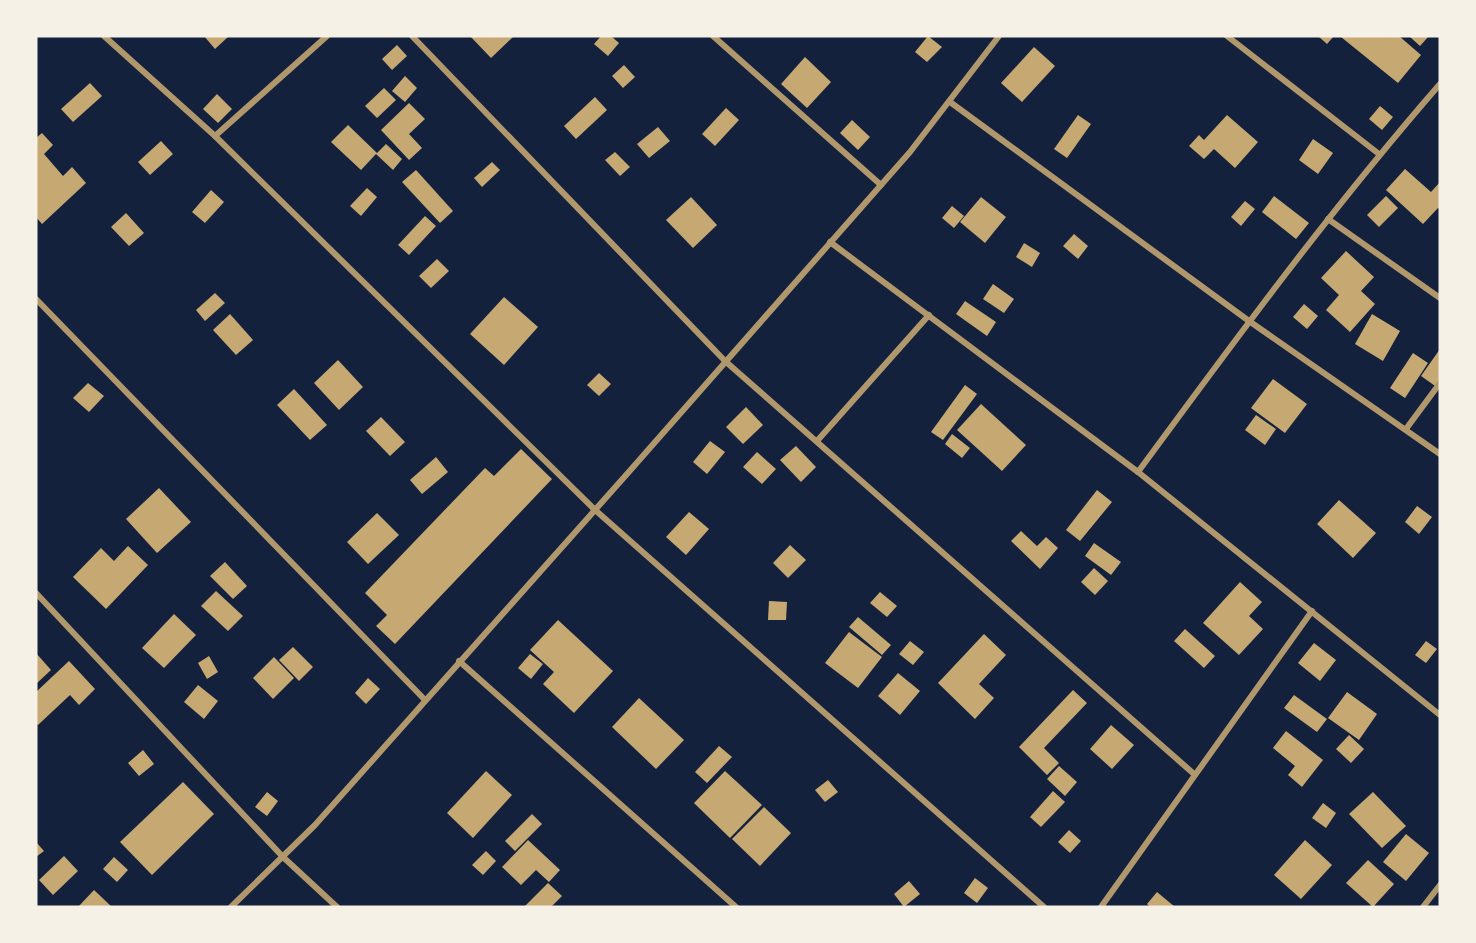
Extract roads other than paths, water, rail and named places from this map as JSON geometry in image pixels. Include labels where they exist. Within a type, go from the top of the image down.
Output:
[{"type":"street","points":[[105,36],[215,136],[594,509],[1044,907]]},
{"type":"street","points":[[215,136],[327,36]]},
{"type":"street","points":[[412,36],[725,361],[1194,774]]},
{"type":"street","points":[[713,36],[881,185]]},
{"type":"street","points":[[231,907],[315,825],[881,185],[950,102],[999,36]]},
{"type":"street","points":[[1227,36],[1379,154]]},
{"type":"street","points":[[1138,472],[1249,321],[1328,219],[1379,154],[1440,84]]},
{"type":"street","points":[[950,102],[1249,321],[1440,454]]},
{"type":"street","points":[[1328,219],[1440,298]]},
{"type":"street","points":[[830,242],[1138,472],[1440,715]]},
{"type":"street","points":[[36,299],[425,700]]},
{"type":"street","points":[[817,441],[929,315]]},
{"type":"street","points":[[1406,429],[1440,383]]},
{"type":"street","points":[[36,593],[284,857],[337,907]]},
{"type":"street","points":[[1101,907],[1312,611]]},
{"type":"street","points":[[459,661],[736,907]]},
{"type":"street","points":[[1423,907],[1440,885]]}]
